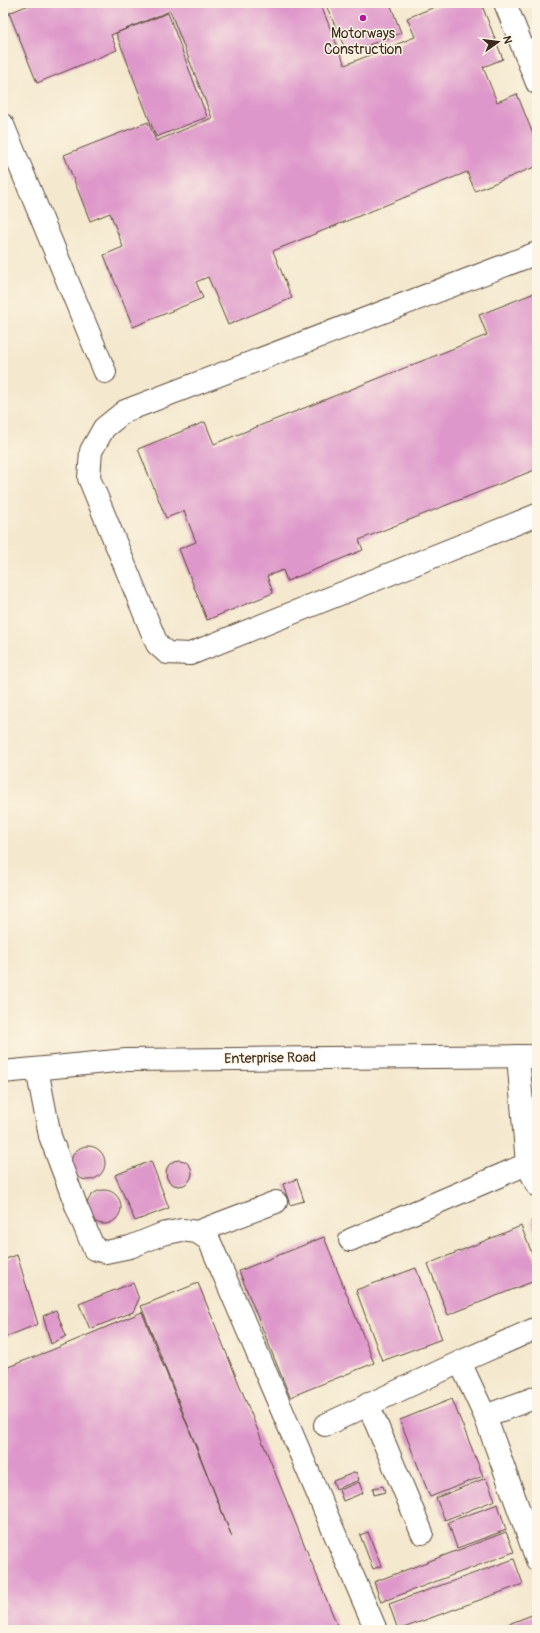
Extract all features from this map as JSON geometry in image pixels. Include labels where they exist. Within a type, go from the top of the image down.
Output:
[{"type":"main road","points":[[505,3],[537,83]]},
{"type":"main road","points":[[3,125],[105,372]]},
{"type":"main road","points":[[537,253],[125,411],[104,428],[91,451],[89,478],[157,644],[168,653],[190,654],[537,515]]},
{"type":"main road","points":[[527,1056],[526,1164],[537,1185]]},
{"type":"main road","name":"Enterprise Road","points":[[3,1072],[126,1060],[527,1056]]},
{"type":"main road","points":[[37,1069],[50,1136],[94,1249],[106,1252],[130,1247],[162,1234],[182,1230],[197,1232],[209,1240],[376,1630]]},
{"type":"main road","points":[[350,1240],[526,1164]]},
{"type":"main road","points":[[197,1232],[276,1202]]},
{"type":"main road","points":[[325,1425],[368,1404],[537,1328]]},
{"type":"main road","points":[[460,1362],[485,1416],[537,1560]]},
{"type":"main road","points":[[485,1416],[537,1397]]},
{"type":"main road","points":[[368,1404],[422,1533]]},
{"type":"building","points":[[28,3],[320,3],[345,65],[415,37],[407,18],[445,3],[481,3],[503,59],[483,67],[497,102],[517,94],[537,144],[537,166],[475,191],[467,172],[273,251],[292,298],[228,325],[208,277],[196,282],[203,298],[133,327],[104,255],[123,247],[110,213],[90,221],[64,155],[148,122],[156,141],[212,118],[170,11],[111,35],[117,50],[37,83],[9,13],[29,5]]},
{"type":"building","name":"Motorways Construction","points":[[325,3],[390,3],[401,33],[347,53]]},
{"type":"building","points":[[168,13],[207,117],[156,137],[116,33]]},
{"type":"building","points":[[537,292],[537,469],[359,540],[363,550],[287,581],[283,570],[267,576],[273,593],[207,620],[179,549],[196,542],[184,511],[166,518],[138,449],[205,422],[214,444],[487,335],[479,315]]},
{"type":"building","points":[[88,1146],[100,1151],[105,1163],[100,1175],[88,1180],[76,1175],[71,1163],[76,1151]]},
{"type":"building","points":[[179,1160],[188,1164],[192,1173],[188,1182],[179,1186],[170,1182],[166,1173],[170,1164]]},
{"type":"building","points":[[151,1161],[169,1208],[135,1221],[115,1175]]},
{"type":"building","points":[[297,1179],[304,1201],[290,1205],[283,1184]]},
{"type":"building","points":[[107,1190],[114,1192],[119,1197],[121,1207],[119,1217],[114,1222],[101,1224],[94,1222],[89,1217],[87,1204],[89,1197],[94,1192]]},
{"type":"building","points":[[537,1219],[537,1237],[531,1221]]},
{"type":"building","points":[[521,1226],[537,1266],[537,1280],[448,1315],[428,1264]]},
{"type":"building","points":[[324,1237],[374,1363],[290,1397],[239,1271]]},
{"type":"building","points":[[17,1255],[38,1324],[3,1338],[3,1260]]},
{"type":"building","points":[[416,1268],[442,1339],[382,1361],[356,1290]]},
{"type":"building","points":[[133,1283],[139,1299],[133,1312],[90,1329],[79,1304]]},
{"type":"building","points":[[198,1283],[339,1630],[3,1630],[3,1369],[142,1312],[232,1537],[141,1306]]},
{"type":"building","points":[[56,1310],[66,1336],[51,1344],[43,1316]]},
{"type":"building","points":[[452,1399],[483,1476],[430,1497],[400,1420]]},
{"type":"building","points":[[356,1472],[359,1480],[336,1489],[333,1481]]},
{"type":"building","points":[[486,1478],[495,1500],[445,1520],[436,1498]]},
{"type":"building","points":[[359,1482],[363,1493],[343,1501],[339,1490]]},
{"type":"building","points":[[383,1486],[385,1492],[374,1495],[373,1488]]},
{"type":"building","points":[[498,1504],[506,1530],[457,1548],[448,1522]]},
{"type":"building","points":[[368,1532],[381,1566],[373,1569],[360,1535]]},
{"type":"building","points":[[506,1532],[514,1552],[381,1602],[374,1582]]},
{"type":"building","points":[[514,1559],[523,1584],[398,1630],[389,1604]]},
{"type":"building","points":[[537,1613],[537,1630],[493,1630]]},
{"type":"place","name":"Motorways Construction","points":[[363,18]]}]
